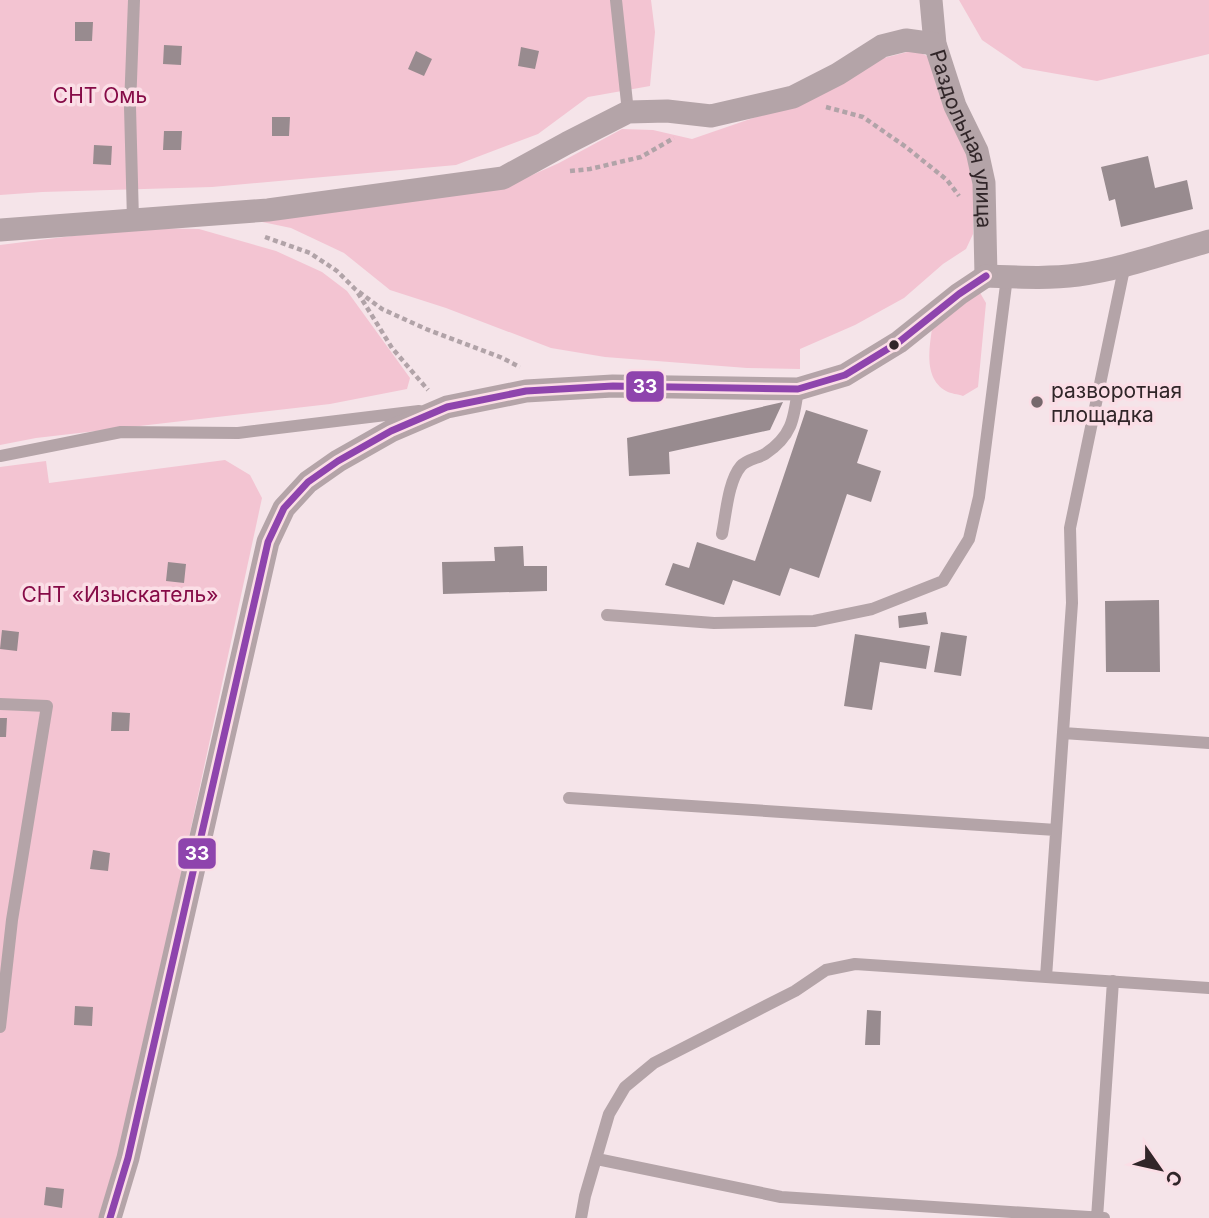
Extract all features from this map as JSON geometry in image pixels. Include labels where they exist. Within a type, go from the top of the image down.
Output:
[{"type":"street","name":"Раздольная улица","points":[[932,0],[934,44],[955,106],[977,150],[984,183],[985,230],[997,277]]},
{"type":"street","points":[[0,230],[268,210],[503,178],[628,113],[667,111],[711,116],[793,97],[838,74],[882,46],[906,40],[934,44]]},
{"type":"street","points":[[110,1218],[128,1158],[268,542],[284,508],[308,482],[338,461],[391,431],[447,407],[526,391],[613,386],[799,389],[845,375],[899,342],[959,294],[997,277],[1042,278],[1080,274],[1209,241]]},
{"type":"lane","points":[[133,220],[130,107],[134,0]]},
{"type":"lane","points":[[616,0],[628,113]]},
{"type":"lane","points":[[1046,977],[1072,603],[1070,528],[1125,264]]},
{"type":"lane","points":[[607,615],[714,623],[814,621],[872,609],[943,581],[969,539],[979,497],[997,277]]},
{"type":"lane","points":[[722,534],[734,478],[742,464],[763,455],[790,430],[799,389]]},
{"type":"lane","points":[[0,456],[121,432],[238,433],[447,407]]},
{"type":"lane","points":[[0,704],[47,706],[6,919],[0,1027]]},
{"type":"lane","points":[[1063,733],[1209,743]]},
{"type":"lane","points":[[569,798],[1056,830]]},
{"type":"lane","points":[[581,1218],[609,1114],[625,1087],[654,1063],[795,991],[826,970],[855,964],[1209,988]]},
{"type":"lane","points":[[1097,1218],[1113,981]]},
{"type":"lane","points":[[597,1159],[781,1197],[1104,1218]]},
{"type":"path","points":[[793,97],[863,117],[906,146],[947,180],[985,230]]},
{"type":"path","points":[[565,172],[641,157],[676,137]]},
{"type":"path","points":[[263,236],[310,253],[337,271],[355,289],[382,309],[522,368]]},
{"type":"path","points":[[355,289],[392,348],[420,382],[447,407]]},
{"type":"green space","name":"СНТ Омь","points":[[0,0],[651,0],[655,32],[650,86],[588,97],[538,134],[456,165],[212,187],[0,195]]},
{"type":"green space","points":[[959,0],[1209,0],[1209,54],[1097,81],[1023,68],[982,40]]},
{"type":"green space","points":[[915,50],[929,57],[973,164],[973,234],[966,249],[943,264],[904,298],[855,325],[800,349],[800,369],[747,368],[605,357],[551,348],[390,290],[344,253],[291,228],[243,218],[505,187],[559,163],[622,129],[653,130],[692,139],[779,109],[876,60]]},
{"type":"green space","points":[[136,228],[199,229],[276,251],[322,272],[347,291],[410,378],[407,389],[330,404],[36,438],[0,445],[0,245]]},
{"type":"green space","points":[[979,291],[986,303],[978,387],[963,396],[946,391],[934,379],[930,363],[932,329]]},
{"type":"green space","name":"СНТ «Изыскатель»","points":[[225,460],[250,475],[262,498],[107,1218],[0,1218],[0,467],[46,461],[49,483]]},
{"type":"building","points":[[75,22],[93,22],[92,41],[75,41]]},
{"type":"building","points":[[164,45],[182,46],[181,65],[163,64]]},
{"type":"building","points":[[521,47],[539,51],[535,69],[518,66]]},
{"type":"building","points":[[416,51],[432,59],[424,76],[408,69]]},
{"type":"building","points":[[272,117],[290,117],[289,136],[272,136]]},
{"type":"building","points":[[164,131],[182,131],[181,150],[163,150]]},
{"type":"building","points":[[94,145],[112,146],[111,165],[93,164]]},
{"type":"building","points":[[1148,156],[1155,188],[1187,180],[1193,209],[1121,227],[1115,199],[1109,201],[1101,167]]},
{"type":"building","points":[[783,402],[770,430],[669,452],[670,474],[629,476],[627,438]]},
{"type":"building","points":[[806,410],[868,430],[857,463],[881,471],[871,502],[847,494],[819,578],[790,568],[780,596],[733,580],[724,605],[665,585],[673,563],[689,568],[697,542],[755,561]]},
{"type":"building","points":[[523,546],[524,566],[547,566],[547,591],[443,594],[442,562],[495,561],[494,547]]},
{"type":"building","points":[[168,562],[186,564],[184,583],[166,581]]},
{"type":"building","points":[[1159,600],[1160,672],[1106,672],[1105,601]]},
{"type":"building","points":[[926,612],[928,624],[899,628],[898,616]]},
{"type":"building","points":[[2,630],[19,632],[17,651],[0,649]]},
{"type":"building","points":[[941,632],[967,636],[961,676],[934,672]]},
{"type":"building","points":[[855,634],[930,646],[926,669],[880,662],[872,710],[844,706]]},
{"type":"building","points":[[112,712],[130,713],[129,731],[111,731]]},
{"type":"building","points":[[0,718],[7,718],[6,737],[0,737]]},
{"type":"building","points":[[93,850],[110,853],[108,871],[90,869]]},
{"type":"building","points":[[75,1006],[93,1007],[92,1026],[74,1025]]},
{"type":"building","points":[[867,1010],[881,1011],[880,1045],[865,1045]]},
{"type":"building","points":[[46,1187],[64,1189],[62,1208],[44,1205]]},
{"type":"transit line","name":"33","points":[[110,1218],[128,1158],[268,542],[284,508],[308,482],[338,461],[391,431],[447,407],[526,391],[613,386],[798,389],[845,375],[899,342],[986,276]]},
{"type":"place","name":"разворотная площадка","points":[[1037,402]]}]
